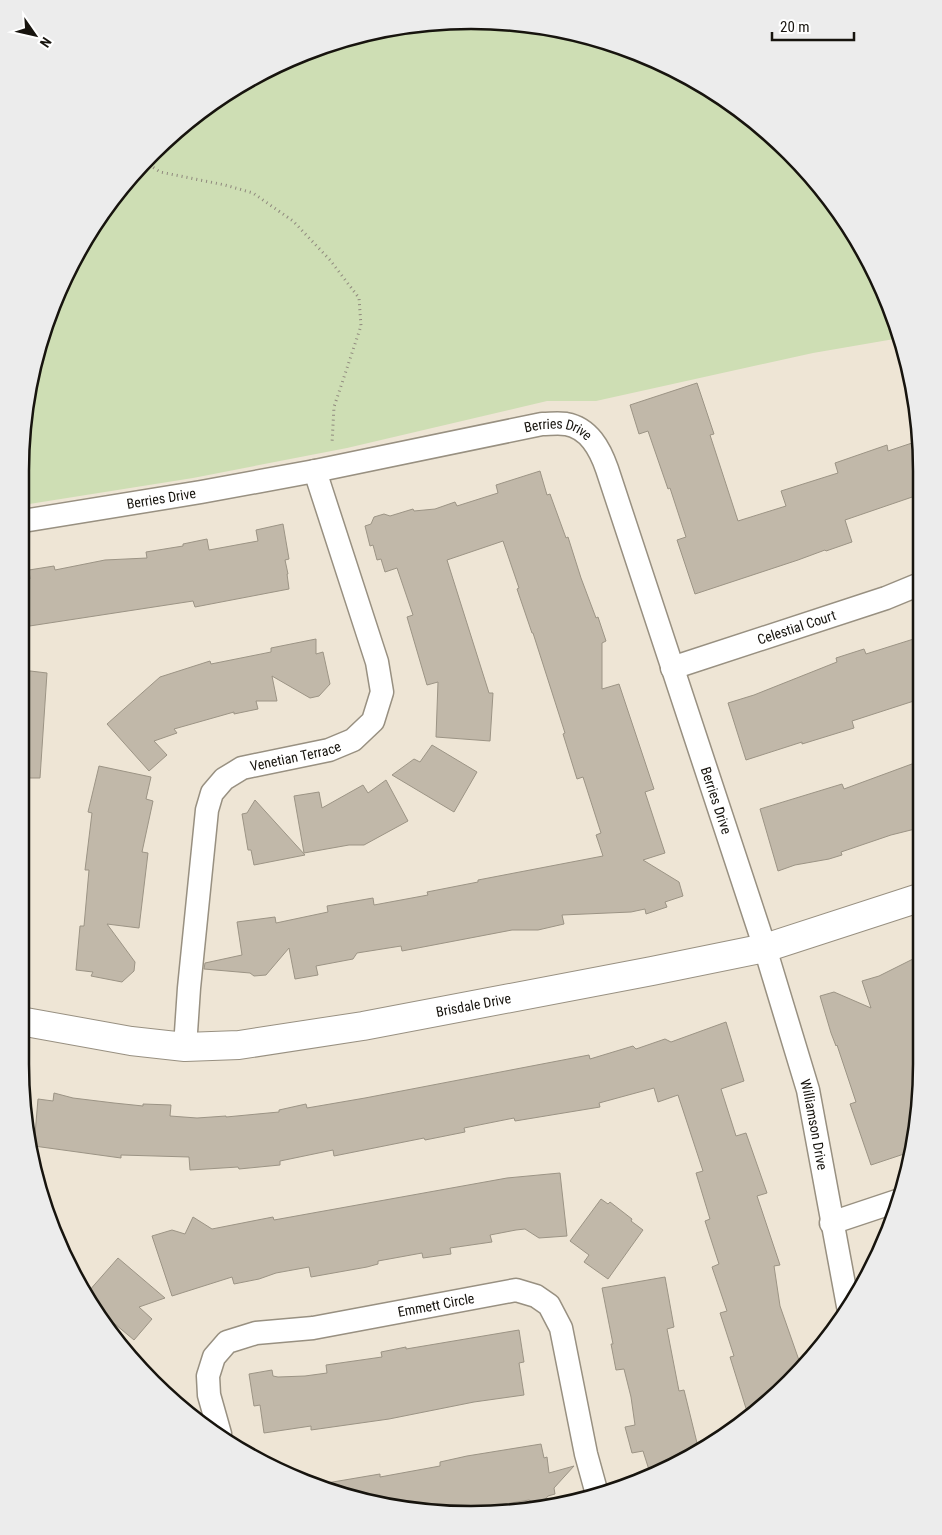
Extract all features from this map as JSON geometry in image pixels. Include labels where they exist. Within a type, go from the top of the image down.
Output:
[{"type":"street","name":"Berries Drive","points":[[29,520],[315,471],[542,424],[567,424],[586,434],[601,451],[765,948]]},
{"type":"street","name":"Venetian Terrace","points":[[186,1047],[189,988],[207,810],[212,794],[224,779],[242,768],[329,750],[353,740],[373,722],[382,692],[377,662],[315,471]]},
{"type":"street","name":"Celestial Court","points":[[672,668],[886,598],[913,587]]},
{"type":"street","name":"Brisdale Drive","points":[[29,1023],[131,1041],[186,1047],[239,1045],[363,1026],[652,972],[765,948],[913,900]]},
{"type":"street","name":"Williamson Drive","points":[[765,948],[808,1090],[846,1298]]},
{"type":"street","points":[[832,1223],[891,1203]]},
{"type":"street","name":"Emmett Circle","points":[[218,1427],[208,1395],[208,1376],[214,1357],[227,1342],[256,1333],[313,1328],[516,1290],[536,1296],[549,1305],[561,1328],[586,1454],[595,1488]]},
{"type":"path","points":[[151,166],[160,172],[225,185],[253,193],[292,221],[330,260],[358,298],[361,326],[334,407],[332,446]]},
{"type":"green space","points":[[471,29],[500,30],[557,37],[613,52],[640,62],[692,88],[717,103],[763,138],[804,179],[839,225],[868,275],[893,339],[813,353],[596,401],[547,401],[347,448],[193,478],[29,504],[30,442],[37,385],[52,329],[62,302],[74,275],[103,225],[138,179],[179,138],[225,103],[275,74],[329,52],[385,37],[442,30]]},
{"type":"building","points":[[697,383],[714,434],[710,435],[738,521],[786,506],[781,491],[838,473],[835,463],[887,445],[888,451],[912,443],[913,497],[845,520],[852,542],[695,594],[677,540],[686,537],[670,488],[668,489],[648,431],[639,434],[630,405]]},
{"type":"building","points":[[540,471],[547,495],[550,494],[566,538],[568,537],[581,578],[606,641],[602,643],[602,689],[619,684],[654,789],[645,792],[665,853],[643,860],[679,882],[683,896],[665,902],[667,907],[646,914],[645,909],[631,912],[562,915],[564,924],[538,930],[512,930],[402,951],[401,946],[357,953],[353,959],[316,966],[318,975],[295,979],[289,948],[266,975],[254,976],[250,973],[204,969],[205,963],[242,955],[237,922],[275,917],[276,923],[328,912],[327,906],[373,898],[374,905],[428,895],[427,892],[478,882],[478,880],[603,856],[596,835],[601,833],[583,777],[577,779],[563,734],[565,733],[503,541],[447,560],[489,693],[493,693],[490,741],[436,737],[438,682],[427,685],[407,617],[413,615],[397,568],[385,572],[381,559],[377,560],[373,545],[370,546],[365,526],[371,524],[374,517],[384,514],[390,516],[413,509],[414,511],[435,509],[455,502],[457,506],[498,493],[496,485]]},
{"type":"building","points":[[283,524],[289,559],[285,560],[289,589],[195,607],[193,601],[29,626],[29,570],[54,566],[55,570],[105,560],[147,558],[146,552],[183,546],[183,544],[207,539],[209,550],[258,541],[256,530]]},
{"type":"building","points":[[316,639],[316,654],[323,652],[330,684],[319,696],[310,698],[272,676],[277,701],[256,701],[258,709],[234,714],[234,712],[174,729],[177,733],[154,741],[167,755],[149,771],[107,724],[160,677],[210,661],[211,664],[271,652],[271,648]]},
{"type":"building","points":[[913,639],[913,701],[852,721],[854,728],[746,760],[728,703],[754,695],[837,662],[836,658],[864,649],[866,654]]},
{"type":"building","points":[[29,671],[47,673],[40,778],[29,778]]},
{"type":"building","points":[[432,745],[477,772],[454,812],[392,775],[414,759],[420,762]]},
{"type":"building","points":[[913,764],[913,830],[841,852],[842,855],[829,859],[795,865],[778,871],[760,809],[842,784],[844,789]]},
{"type":"building","points":[[99,766],[151,777],[146,799],[153,801],[142,852],[148,853],[139,928],[107,924],[135,962],[134,971],[122,982],[91,976],[93,972],[76,970],[80,926],[84,926],[89,870],[85,870],[92,813],[88,812]]},
{"type":"building","points":[[386,780],[408,821],[364,845],[349,845],[304,853],[294,796],[319,792],[322,808],[363,785],[368,793]]},
{"type":"building","points":[[255,800],[305,855],[254,865],[251,850],[248,850],[242,814],[247,813]]},
{"type":"building","points":[[913,959],[912,1093],[905,1150],[904,1154],[871,1165],[850,1104],[856,1102],[820,996],[834,992],[871,1008],[862,981],[879,976]]},
{"type":"building","points":[[726,1022],[744,1081],[721,1089],[736,1136],[746,1133],[767,1193],[757,1196],[780,1265],[774,1266],[780,1306],[799,1361],[763,1397],[746,1410],[730,1357],[734,1356],[720,1313],[727,1311],[712,1267],[719,1264],[705,1221],[710,1219],[696,1173],[703,1171],[678,1095],[658,1102],[654,1088],[599,1103],[600,1107],[515,1121],[514,1118],[464,1128],[465,1132],[425,1140],[424,1138],[334,1156],[333,1150],[280,1161],[280,1165],[239,1169],[238,1167],[190,1170],[189,1157],[121,1155],[121,1158],[36,1146],[35,1135],[38,1099],[53,1101],[54,1093],[73,1098],[143,1106],[143,1104],[171,1105],[170,1116],[197,1118],[226,1117],[279,1112],[279,1110],[306,1104],[307,1108],[589,1055],[590,1059],[633,1046],[636,1049],[665,1039],[671,1042]]},
{"type":"building","points":[[560,1173],[567,1236],[539,1238],[525,1229],[516,1230],[490,1235],[492,1242],[450,1248],[451,1254],[423,1258],[422,1253],[378,1261],[378,1264],[367,1267],[311,1277],[309,1267],[234,1284],[232,1277],[172,1296],[152,1236],[172,1230],[185,1234],[193,1217],[212,1229],[273,1217],[274,1220],[507,1178]]},
{"type":"building","points":[[601,1199],[608,1204],[610,1202],[643,1230],[608,1279],[584,1262],[589,1255],[570,1241]]},
{"type":"building","points":[[118,1258],[165,1298],[139,1307],[152,1319],[134,1340],[111,1321],[90,1289]]},
{"type":"building","points":[[665,1277],[674,1327],[667,1329],[679,1391],[684,1390],[697,1444],[649,1469],[643,1451],[632,1453],[625,1427],[635,1425],[631,1397],[624,1369],[616,1370],[602,1288]]},
{"type":"building","points":[[519,1330],[524,1362],[519,1363],[524,1395],[474,1402],[389,1419],[311,1430],[311,1426],[264,1433],[260,1405],[254,1406],[249,1374],[272,1370],[273,1376],[278,1377],[327,1373],[326,1365],[382,1357],[381,1352]]},
{"type":"building","points":[[541,1444],[544,1458],[547,1457],[549,1473],[574,1466],[554,1488],[555,1494],[548,1496],[545,1500],[532,1502],[529,1500],[499,1505],[442,1505],[413,1502],[385,1498],[328,1483],[380,1474],[380,1477],[440,1466],[440,1462]]}]
